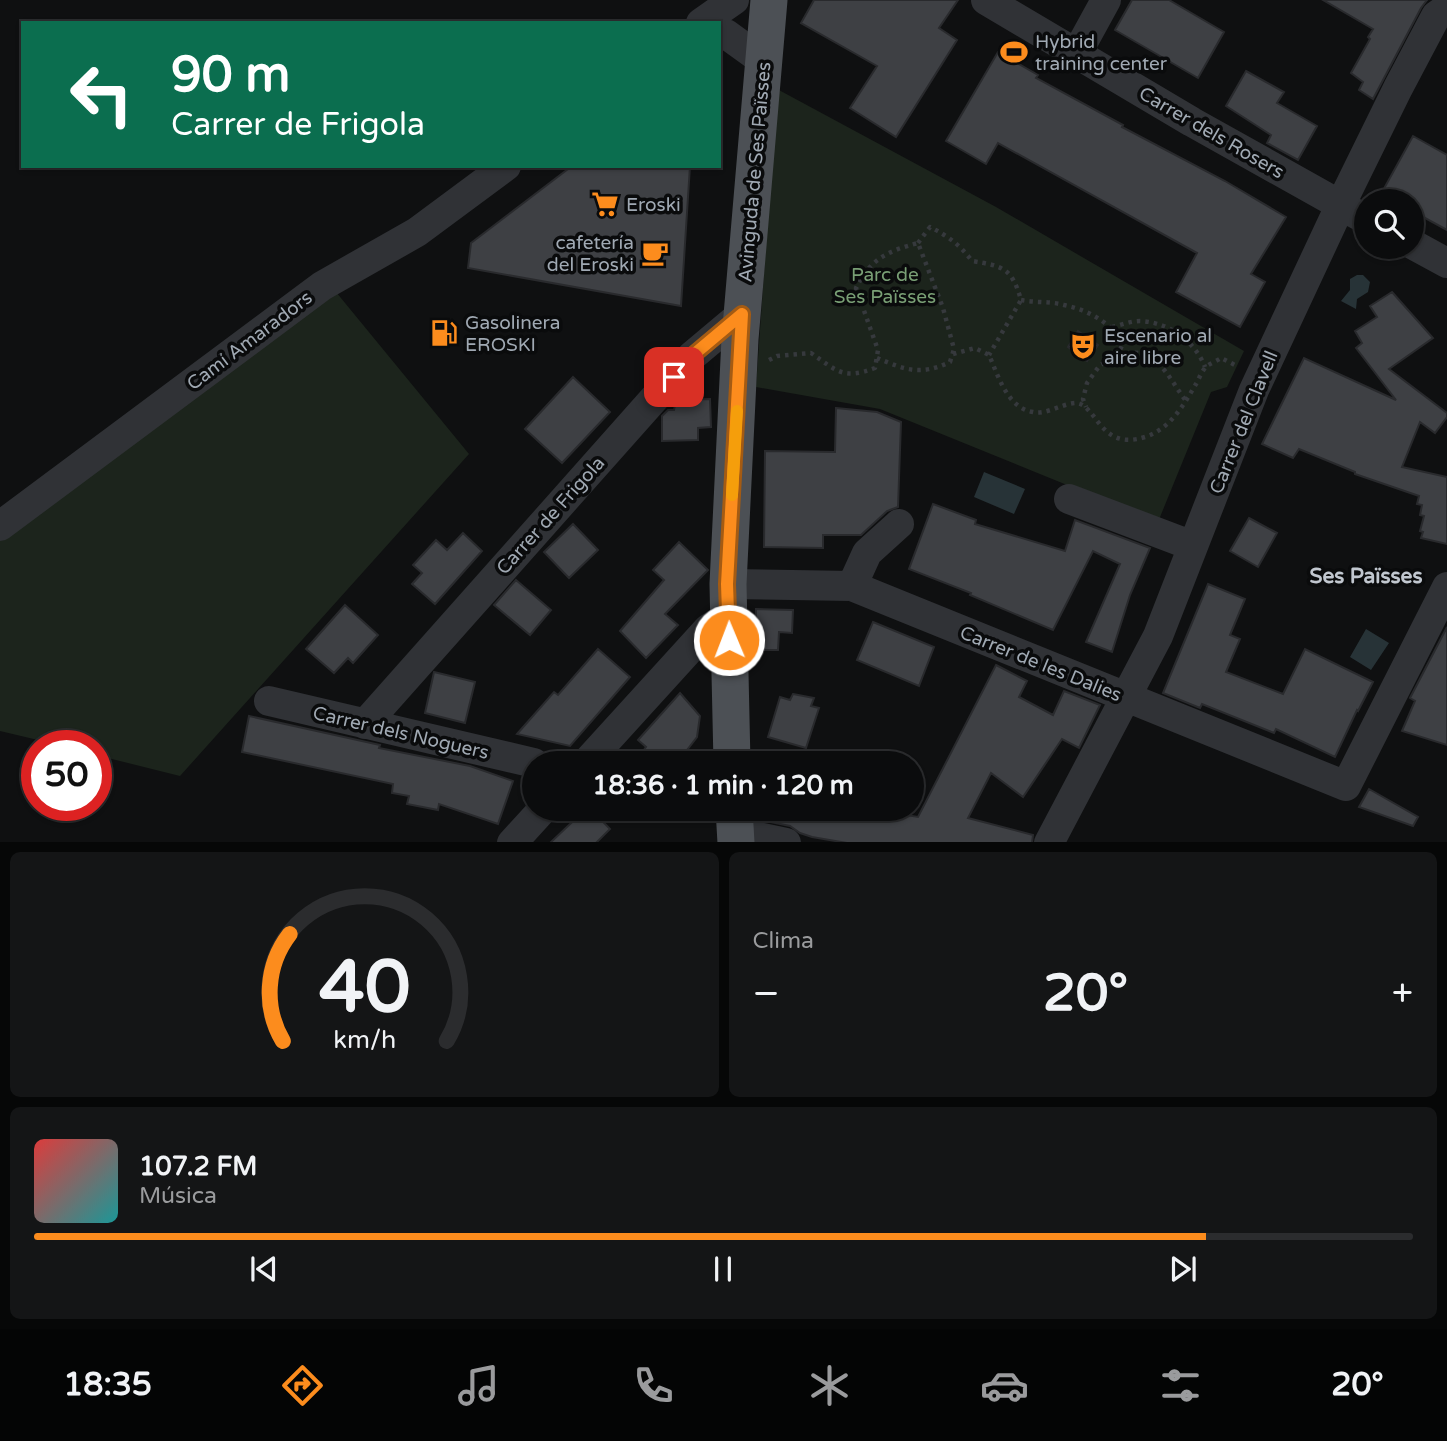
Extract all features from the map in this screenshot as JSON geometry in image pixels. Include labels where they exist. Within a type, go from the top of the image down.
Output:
[{"type":"main road","name":"Avinguda de Ses Païsses","points":[[732,751],[728,600],[738,371],[769,0]]},
{"type":"street","points":[[704,21],[734,0]]},
{"type":"street","name":"Carrer dels Rosers","points":[[986,0],[1192,122],[1354,213]]},
{"type":"street","points":[[1077,53],[1106,0]]},
{"type":"street","name":"Carrer del Clavell","points":[[1049,842],[1158,636],[1260,377],[1340,206],[1436,16],[1447,8]]},
{"type":"street","points":[[721,33],[736,40],[762,60]]},
{"type":"street","name":"Camí Amaradors","points":[[0,526],[322,286],[416,232],[503,168]]},
{"type":"street","points":[[1424,251],[1447,263]]},
{"type":"street","name":"Carrer de Frigola","points":[[365,724],[692,356],[742,314]]},
{"type":"street","points":[[1069,499],[1193,546]]},
{"type":"street","points":[[852,586],[867,553],[899,524]]},
{"type":"street","name":"Carrer de les Dalies","points":[[728,600],[852,586],[1346,786],[1447,587]]},
{"type":"street","points":[[597,751],[708,629],[728,600]]},
{"type":"street","name":"Carrer dels Noguers","points":[[269,701],[522,760]]},
{"type":"street","points":[[512,842],[532,821]]},
{"type":"street","points":[[735,828],[786,842]]},
{"type":"path","points":[[738,371],[777,356],[811,353],[836,370],[855,376],[875,368],[878,350],[856,288],[865,270],[891,250],[918,243],[930,228],[948,237],[963,249],[972,261],[997,265],[1010,273],[1020,300],[989,355]]},
{"type":"path","points":[[877,358],[912,371],[932,370],[950,362],[953,354],[943,308],[918,243]]},
{"type":"path","points":[[1020,300],[1038,304],[1063,304],[1112,327],[1123,342],[1117,356]]},
{"type":"path","points":[[1112,327],[1139,321],[1177,332],[1201,356],[1205,367]]},
{"type":"path","points":[[953,354],[975,348],[989,355],[1013,402],[1033,412],[1076,403],[1086,407]]},
{"type":"path","points":[[1186,401],[1169,376],[1150,358],[1132,351],[1100,365],[1087,383],[1083,398],[1086,407],[1104,431],[1121,439],[1139,439],[1155,434],[1172,420],[1186,401],[1205,367],[1221,358],[1260,377]]},
{"type":"green space","name":"Parc de Ses Païsses","points":[[777,89],[996,207],[1244,351],[1227,387],[1211,392],[1158,522],[880,409],[756,387]]},
{"type":"green space","points":[[336,292],[469,454],[180,776],[112,759],[112,730],[21,730],[21,736],[0,731],[0,536]]},
{"type":"shaded area","points":[[1363,275],[1370,282],[1368,292],[1357,299],[1356,309],[1341,301],[1350,290],[1350,279]]},
{"type":"shaded area","points":[[984,472],[1025,489],[1014,514],[974,497]]},
{"type":"shaded area","points":[[1366,629],[1389,643],[1371,670],[1350,657]]},
{"type":"building","points":[[814,0],[958,0],[939,28],[957,40],[896,137],[850,108],[877,66],[801,23]]},
{"type":"building","points":[[1132,0],[1169,0],[1224,32],[1198,78],[1115,30]]},
{"type":"building","points":[[1323,0],[1427,0],[1373,99],[1359,90],[1363,82],[1351,73],[1373,29]]},
{"type":"building","points":[[998,52],[1038,75],[1036,78],[1286,217],[1251,274],[1265,282],[1240,327],[1176,292],[1197,253],[998,143],[986,164],[946,141]]},
{"type":"building","points":[[1246,71],[1284,92],[1277,103],[1317,126],[1298,160],[1267,143],[1271,135],[1226,106]]},
{"type":"building","points":[[1413,136],[1447,155],[1447,230],[1424,218],[1424,189],[1384,189]]},
{"type":"building","name":"Eroski","points":[[569,168],[690,168],[681,306],[468,268],[471,243]]},
{"type":"building","points":[[1392,292],[1433,338],[1389,369],[1447,413],[1435,433],[1420,422],[1402,467],[1447,477],[1447,544],[1421,538],[1424,516],[1420,515],[1422,505],[1417,504],[1419,496],[1355,474],[1299,449],[1293,458],[1262,444],[1304,358],[1396,400],[1356,348],[1362,343],[1355,331],[1377,317],[1370,306]]},
{"type":"building","name":"Escenario al aire libre","points":[[1078,331],[1098,345],[1087,361],[1068,347]]},
{"type":"building","points":[[573,377],[610,412],[562,463],[525,429]]},
{"type":"building","points":[[710,399],[711,427],[698,428],[698,440],[662,441],[662,416],[668,410],[674,410],[676,400]]},
{"type":"building","points":[[836,408],[877,412],[901,422],[898,507],[887,511],[861,535],[823,535],[823,548],[764,547],[765,451],[835,452]]},
{"type":"building","points":[[933,504],[976,520],[975,524],[1065,551],[1075,520],[1150,548],[1130,595],[1112,652],[1086,642],[1120,564],[1093,551],[1053,630],[909,569]]},
{"type":"building","points":[[1249,518],[1277,533],[1258,567],[1230,551]]},
{"type":"building","points":[[573,524],[598,550],[569,578],[544,552]]},
{"type":"building","points":[[463,533],[482,551],[435,604],[412,584],[422,573],[413,565],[436,540],[447,550]]},
{"type":"building","points":[[679,542],[708,570],[665,614],[678,625],[646,658],[620,631],[664,580],[653,570]]},
{"type":"building","points":[[516,580],[551,610],[530,635],[494,605]]},
{"type":"building","points":[[1208,584],[1245,599],[1230,635],[1240,639],[1226,672],[1283,694],[1305,649],[1373,682],[1335,757],[1276,729],[1274,733],[1202,704],[1200,708],[1163,693]]},
{"type":"building","points":[[345,605],[378,635],[353,663],[348,658],[334,673],[306,649]]},
{"type":"building","points":[[756,609],[793,610],[792,633],[779,632],[778,650],[755,650]]},
{"type":"building","points":[[873,622],[934,647],[919,686],[857,660]]},
{"type":"building","points":[[1447,627],[1447,745],[1402,731],[1415,701],[1410,698]]},
{"type":"building","points":[[598,649],[630,677],[570,746],[517,734],[554,692],[558,695]]},
{"type":"building","points":[[996,665],[1027,681],[1019,697],[1053,715],[1064,691],[1100,705],[1079,748],[1062,739],[1023,797],[991,773],[968,818],[1033,835],[1032,842],[841,842],[812,837],[790,826],[766,821],[924,821],[924,805]]},
{"type":"building","points":[[434,672],[475,682],[465,723],[425,713]]},
{"type":"building","points":[[680,693],[700,716],[697,737],[686,751],[643,751],[646,747],[638,740]]},
{"type":"building","points":[[793,694],[814,698],[811,706],[819,708],[806,748],[768,737],[780,697],[790,700]]},
{"type":"building","points":[[249,716],[380,745],[379,748],[470,766],[513,781],[498,824],[439,804],[438,810],[407,804],[409,796],[392,793],[393,784],[242,752]]},
{"type":"building","points":[[1369,789],[1418,817],[1413,826],[1359,807]]},
{"type":"building","points":[[573,821],[602,821],[610,829],[597,842],[551,842]]},
{"type":"slow traffic","points":[[732,495],[737,411]]},
{"type":"place","name":"Hybrid training center","points":[[1014,52]]},
{"type":"place","name":"Eroski","points":[[605,204]]},
{"type":"place","name":"cafetería del Eroski","points":[[655,253]]},
{"type":"place","name":"Gasolinera EROSKI","points":[[444,333]]},
{"type":"place","name":"Escenario al aire libre","points":[[1083,346]]},
{"type":"district","name":"Ses Païsses","points":[[1366,576]]},
{"type":"route","points":[[674,377],[692,356],[742,314],[727,584],[729,640]]}]
